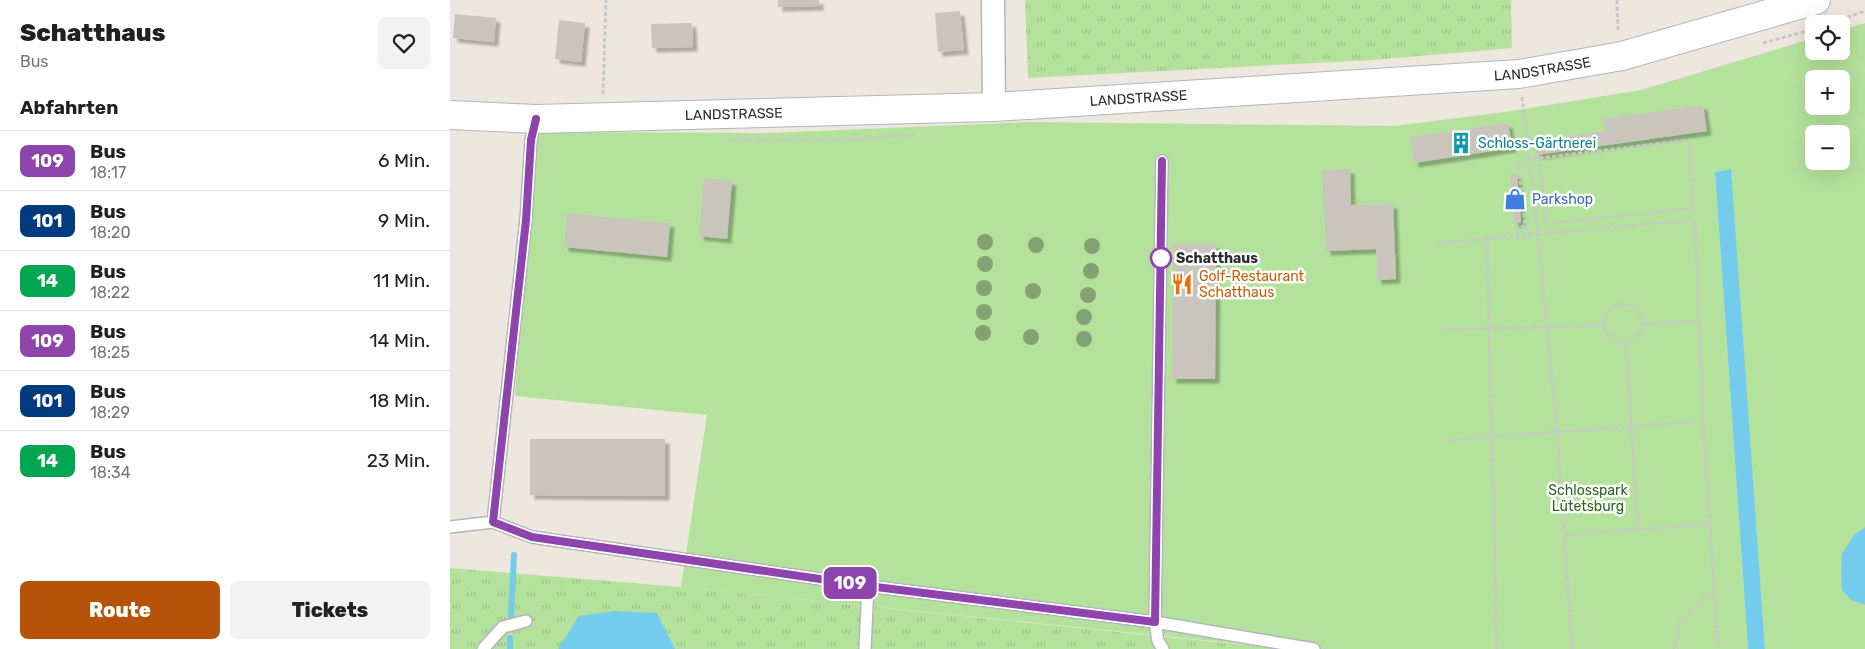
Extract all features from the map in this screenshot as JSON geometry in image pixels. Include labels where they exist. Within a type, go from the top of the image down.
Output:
[{"type":"street","points":[[993,0],[994,107]]},
{"type":"street","name":"LANDSTRASSE","points":[[450,115],[536,119],[994,107],[1519,74],[1622,56],[1816,0]]},
{"type":"lane","points":[[493,522],[526,220],[531,140],[536,119]]},
{"type":"lane","points":[[1162,161],[1155,622],[1158,641],[1163,649]]},
{"type":"lane","points":[[450,527],[493,522],[532,537],[868,586],[1155,622],[1314,649]]},
{"type":"lane","points":[[865,649],[868,586]]},
{"type":"lane","points":[[483,649],[503,627],[526,621]]},
{"type":"path","points":[[602,117],[606,0]]},
{"type":"path","points":[[1850,16],[1865,11]]},
{"type":"path","points":[[1519,74],[1538,229],[1557,432],[1572,649]]},
{"type":"path","points":[[1530,234],[1525,224],[1518,161],[1529,159],[1630,145],[1689,140],[1693,208],[1547,224],[1539,158]]},
{"type":"path","points":[[1438,243],[1695,220],[1703,421],[1718,649]]},
{"type":"path","points":[[1517,235],[1516,227],[1525,224]]},
{"type":"path","points":[[1487,238],[1497,649]]},
{"type":"path","points":[[1622,304],[1628,304],[1639,311],[1643,324],[1636,338],[1626,342],[1614,340],[1606,331],[1604,325],[1607,313],[1616,305],[1622,304]]},
{"type":"path","points":[[1643,324],[1700,321]]},
{"type":"path","points":[[1441,330],[1604,325]]},
{"type":"path","points":[[1626,342],[1638,529]]},
{"type":"path","points":[[1446,440],[1703,421]]},
{"type":"path","points":[[1564,534],[1711,524]]},
{"type":"path","points":[[1674,649],[1680,622],[1715,589]]},
{"type":"green space","points":[[1025,0],[1511,0],[1512,48],[1373,60],[1028,78]]},
{"type":"green space","name":"Schlosspark Lütetsburg","points":[[1865,23],[1865,527],[1854,535],[1843,554],[1841,574],[1843,591],[1851,600],[1865,605],[1865,649],[1765,649],[1730,169],[1715,172],[1748,649],[1291,649],[681,587],[707,415],[515,396],[532,132],[770,133],[1031,122],[1394,126],[1512,111],[1641,90],[1805,41],[1805,60],[1850,60],[1850,27]]},
{"type":"green space","points":[[450,568],[681,587],[1283,649],[450,649]]},
{"type":"water","points":[[1731,169],[1765,649],[1748,649],[1715,172]]},
{"type":"water","points":[[1865,527],[1865,605],[1851,600],[1842,590],[1841,574],[1842,554],[1854,535]]},
{"type":"water","points":[[615,611],[657,613],[675,649],[558,649],[579,616]]},
{"type":"building","points":[[778,0],[819,0],[819,6],[778,7]]},
{"type":"building","points":[[960,11],[964,50],[938,52],[935,13]]},
{"type":"building","points":[[455,14],[496,18],[494,42],[453,38]]},
{"type":"building","points":[[559,20],[585,23],[581,62],[555,59]]},
{"type":"building","points":[[692,23],[693,47],[652,48],[651,24]]},
{"type":"building","points":[[1703,105],[1707,131],[1536,155],[1534,141],[1605,131],[1603,119]]},
{"type":"building","name":"Schloss-Gärtnerei","points":[[1508,123],[1512,148],[1414,163],[1410,137]]},
{"type":"building","points":[[1350,169],[1351,205],[1393,204],[1396,279],[1377,280],[1376,249],[1326,251],[1322,170]]},
{"type":"building","name":"Parkshop","points":[[1510,174],[1517,174],[1521,223],[1514,223]]},
{"type":"building","points":[[704,178],[732,181],[727,239],[699,236]]},
{"type":"building","points":[[567,213],[670,223],[667,257],[564,247]]},
{"type":"building","name":"Schatthaus","points":[[1173,244],[1216,244],[1215,379],[1172,379]]},
{"type":"building","points":[[530,439],[665,439],[665,496],[530,495]]},
{"type":"waterway","points":[[511,616],[514,555]]},
{"type":"waterway","points":[[510,638],[510,649]]},
{"type":"bus line","name":"109","points":[[536,119],[531,140],[526,220],[493,522],[532,537],[868,586],[1155,622],[1162,161]]},
{"type":"place","name":"Schloss-Gärtnerei","points":[[1461,143]]},
{"type":"place","name":"Parkshop","points":[[1515,199]]},
{"type":"place","name":"Schatthaus","points":[[1161,258]]},
{"type":"place","name":"Golf-Restaurant Schatthaus","points":[[1182,284]]}]
